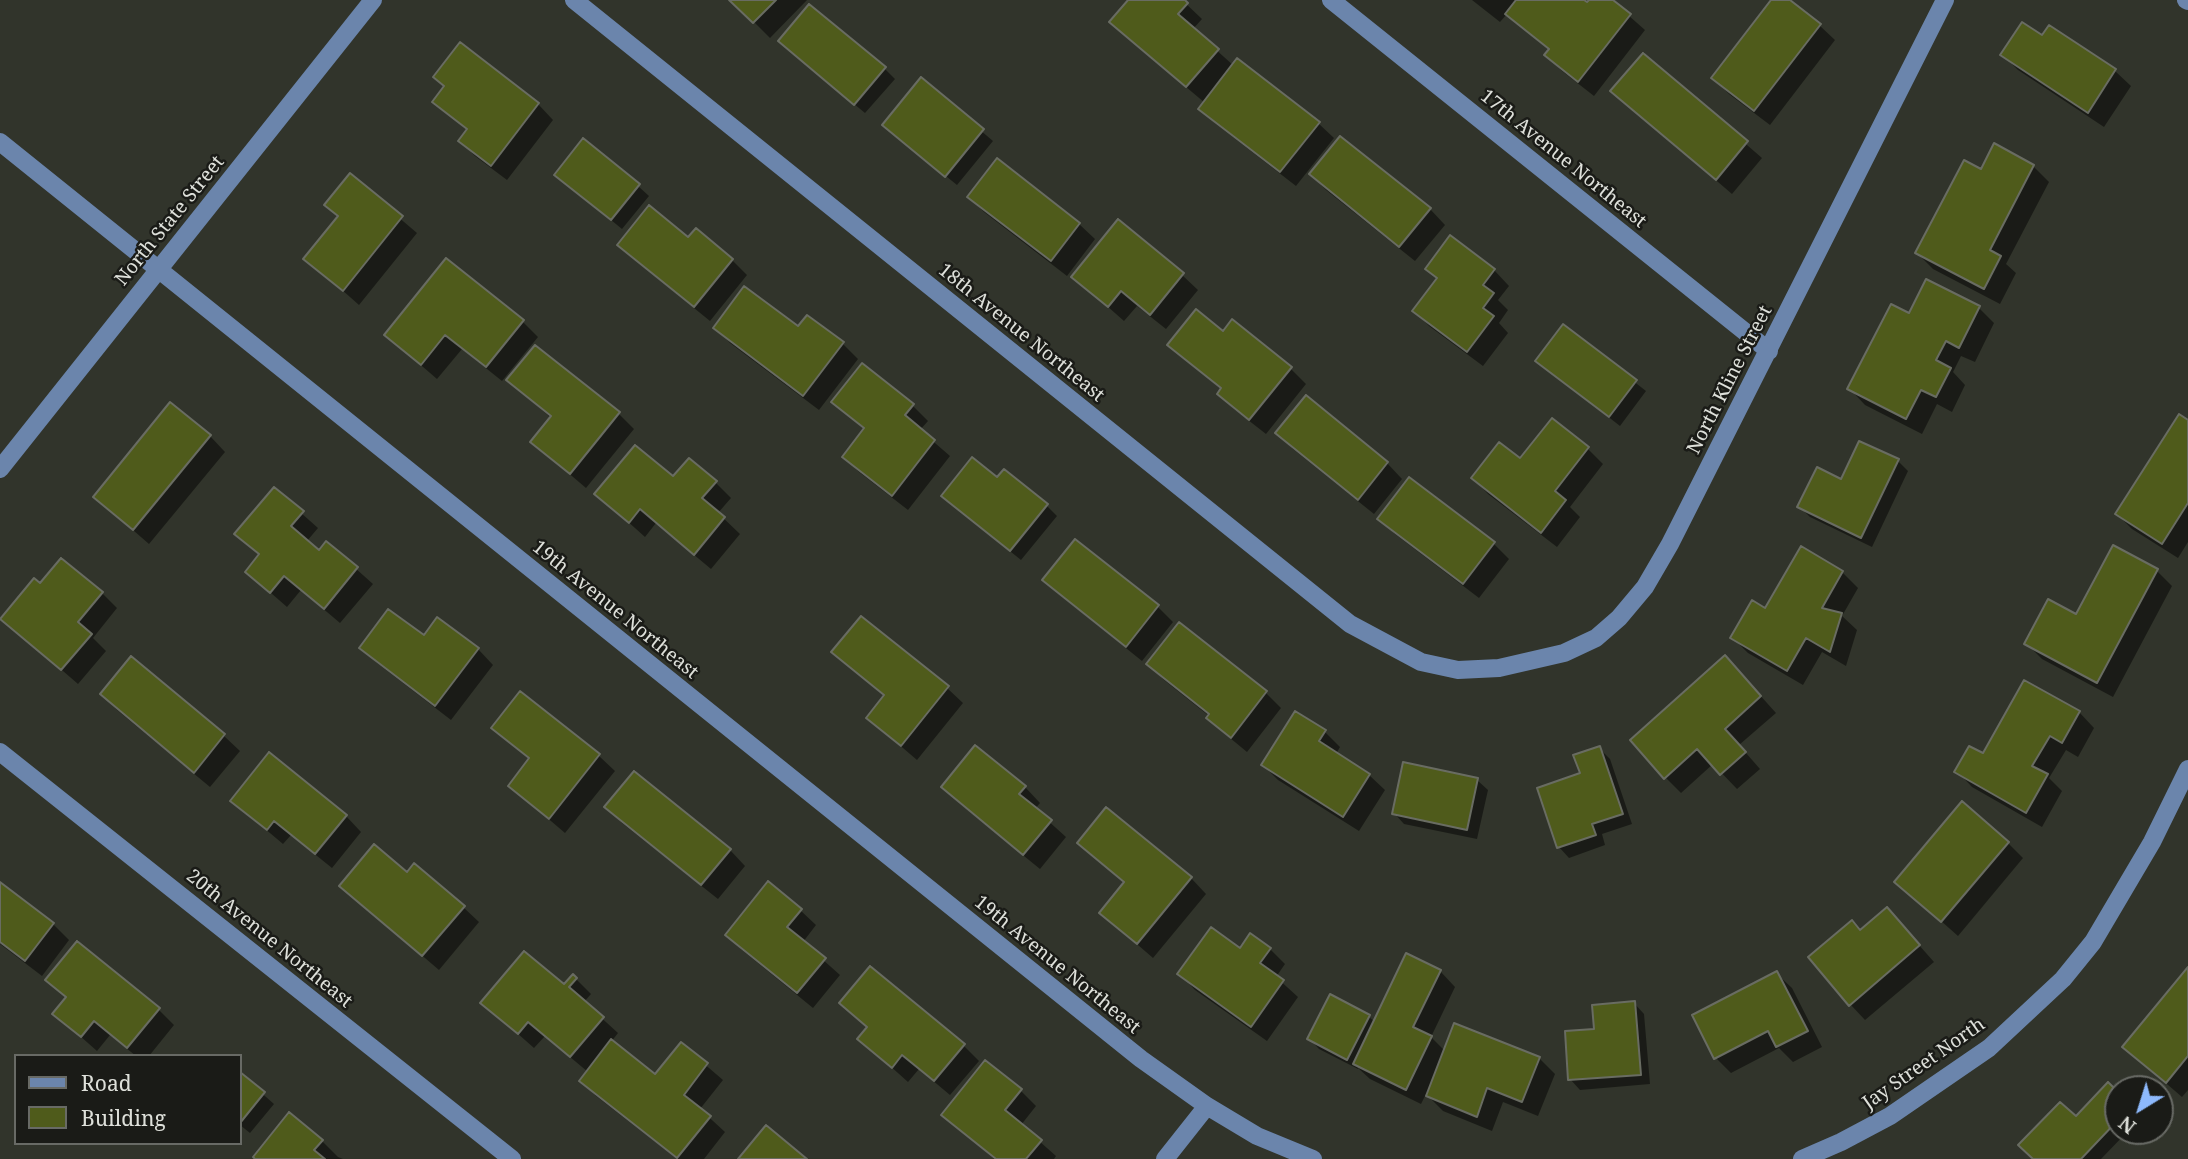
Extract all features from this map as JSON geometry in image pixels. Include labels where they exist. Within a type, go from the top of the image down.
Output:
[{"type":"street","name":"North State Street","points":[[0,469],[373,0]]},
{"type":"street","name":"18th Avenue Northeast","points":[[574,0],[1350,624],[1420,663],[1458,670]]},
{"type":"street","name":"17th Avenue Northeast","points":[[1331,0],[1769,351]]},
{"type":"street","name":"North Kline Street","points":[[1458,670],[1499,668],[1564,653],[1595,638],[1619,618],[1645,587],[1670,544],[1769,351],[1945,0]]},
{"type":"street","name":"19th Avenue Northeast","points":[[0,142],[1140,1059],[1207,1106]]},
{"type":"street","name":"20th Avenue Northeast","points":[[0,752],[512,1159]]},
{"type":"street","name":"Jay Street North","points":[[1802,1159],[1890,1116],[1989,1048],[2063,979],[2093,942],[2152,842],[2188,769]]},
{"type":"street","points":[[1165,1159],[1207,1106],[1257,1136],[1313,1159]]},
{"type":"building","points":[[729,0],[776,0],[753,23]]},
{"type":"building","points":[[1128,0],[1185,0],[1188,3],[1178,14],[1219,49],[1186,87],[1109,22]]},
{"type":"building","points":[[1516,0],[1613,0],[1631,14],[1578,82],[1544,55],[1549,49],[1505,14]]},
{"type":"building","points":[[1771,0],[1790,0],[1821,24],[1754,111],[1711,78]]},
{"type":"building","points":[[809,4],[886,67],[854,105],[778,41]]},
{"type":"building","points":[[2022,22],[2042,35],[2049,25],[2116,69],[2088,113],[2000,55]]},
{"type":"building","points":[[460,42],[539,103],[491,166],[458,141],[467,129],[432,102],[444,86],[433,77]]},
{"type":"building","points":[[1643,53],[1748,141],[1716,180],[1610,91]]},
{"type":"building","points":[[1237,58],[1320,122],[1280,172],[1198,109]]},
{"type":"building","points":[[921,77],[984,129],[945,177],[882,125]]},
{"type":"building","points":[[1340,136],[1431,208],[1399,247],[1309,174]]},
{"type":"building","points":[[583,138],[640,184],[611,220],[554,175]]},
{"type":"building","points":[[1994,143],[2034,165],[1990,250],[2001,256],[1984,289],[1915,253],[1964,160],[1981,169]]},
{"type":"building","points":[[997,158],[1080,223],[1051,261],[967,197]]},
{"type":"building","points":[[350,173],[403,216],[343,291],[303,259],[338,216],[324,205]]},
{"type":"building","points":[[649,205],[688,237],[696,228],[733,259],[694,307],[617,245]]},
{"type":"building","points":[[1118,219],[1184,273],[1150,315],[1121,291],[1108,307],[1071,277]]},
{"type":"building","points":[[1450,235],[1495,269],[1483,285],[1494,293],[1483,308],[1494,316],[1467,352],[1412,311],[1437,278],[1425,269]]},
{"type":"building","points":[[446,258],[524,320],[486,367],[445,335],[421,365],[384,335]]},
{"type":"building","points":[[1926,279],[1980,306],[1959,348],[1946,341],[1936,360],[1951,368],[1936,397],[1921,390],[1906,419],[1847,389],[1891,304],[1909,313]]},
{"type":"building","points":[[744,286],[798,326],[807,315],[844,342],[803,396],[713,328]]},
{"type":"building","points":[[1196,309],[1223,331],[1232,319],[1292,367],[1249,420],[1217,394],[1221,388],[1167,345]]},
{"type":"building","points":[[1563,324],[1637,380],[1609,417],[1535,361]]},
{"type":"building","points":[[535,345],[620,412],[570,474],[530,442],[551,416],[506,380]]},
{"type":"building","points":[[862,363],[914,404],[905,415],[935,440],[892,496],[842,457],[864,428],[831,402]]},
{"type":"building","points":[[1306,395],[1388,462],[1358,500],[1275,433]]},
{"type":"building","points":[[170,402],[211,435],[133,530],[93,497]]},
{"type":"building","points":[[2179,414],[2188,420],[2188,503],[2162,544],[2115,514]]},
{"type":"building","points":[[1552,418],[1589,447],[1555,491],[1566,500],[1541,533],[1471,478],[1499,442],[1520,458]]},
{"type":"building","points":[[1859,441],[1899,459],[1861,538],[1797,507],[1817,467],[1841,479]]},
{"type":"building","points":[[635,445],[673,476],[689,458],[717,481],[702,498],[725,517],[694,555],[640,509],[629,523],[594,494]]},
{"type":"building","points":[[972,457],[997,477],[1004,469],[1048,504],[1010,551],[941,496]]},
{"type":"building","points":[[1409,477],[1495,542],[1463,584],[1377,519]]},
{"type":"building","points":[[274,487],[304,511],[291,526],[319,550],[326,541],[358,567],[324,609],[284,576],[270,593],[245,572],[259,554],[234,534]]},
{"type":"building","points":[[1075,539],[1159,605],[1126,647],[1042,580]]},
{"type":"building","points":[[2113,545],[2158,569],[2097,683],[2024,644],[2048,599],[2076,614]]},
{"type":"building","points":[[1801,546],[1843,571],[1822,608],[1842,613],[1830,652],[1806,638],[1787,671],[1730,638],[1752,600],[1765,608]]},
{"type":"building","points":[[61,558],[103,592],[78,622],[92,634],[61,670],[0,619],[34,578],[40,583]]},
{"type":"building","points":[[388,609],[424,635],[437,617],[479,648],[435,706],[359,648]]},
{"type":"building","points":[[861,616],[949,686],[901,746],[866,718],[884,695],[831,652]]},
{"type":"building","points":[[1179,622],[1267,691],[1231,738],[1206,718],[1209,714],[1146,664]]},
{"type":"building","points":[[1725,655],[1761,696],[1725,729],[1746,752],[1720,775],[1697,749],[1664,779],[1630,740]]},
{"type":"building","points":[[131,656],[225,734],[194,773],[100,694]]},
{"type":"building","points":[[2024,680],[2080,711],[2062,743],[2050,736],[2032,766],[2048,774],[2026,813],[1954,772],[1969,746],[1983,753]]},
{"type":"building","points":[[520,691],[600,754],[549,819],[508,786],[529,758],[491,728]]},
{"type":"building","points":[[1295,711],[1326,730],[1319,741],[1370,774],[1343,817],[1261,765]]},
{"type":"building","points":[[975,745],[1026,786],[1019,794],[1052,820],[1023,855],[941,787]]},
{"type":"building","points":[[1600,746],[1623,814],[1592,824],[1596,835],[1557,848],[1537,788],[1580,773],[1573,755]]},
{"type":"building","points":[[269,752],[347,815],[315,854],[274,821],[267,830],[230,801]]},
{"type":"building","points":[[1403,762],[1478,778],[1467,830],[1392,814]]},
{"type":"building","points":[[634,771],[731,849],[701,885],[604,807]]},
{"type":"building","points":[[1962,801],[2009,842],[1941,922],[1894,882]]},
{"type":"building","points":[[1106,807],[1192,877],[1137,944],[1099,913],[1124,882],[1077,843]]},
{"type":"building","points":[[374,844],[407,872],[414,863],[465,906],[422,956],[339,886]]},
{"type":"building","points":[[768,881],[802,909],[787,927],[826,958],[797,993],[725,935]]},
{"type":"building","points":[[0,882],[54,923],[25,961],[0,942]]},
{"type":"building","points":[[1887,907],[1920,945],[1849,1006],[1808,957],[1852,920],[1860,930]]},
{"type":"building","points":[[1211,927],[1240,948],[1250,933],[1271,948],[1260,963],[1284,980],[1251,1027],[1177,974]]},
{"type":"building","points":[[77,941],[160,1008],[127,1048],[94,1021],[81,1037],[52,1014],[66,997],[45,980]]},
{"type":"building","points":[[524,951],[564,984],[573,974],[577,978],[569,987],[604,1017],[570,1057],[528,1022],[518,1034],[480,1003]]},
{"type":"building","points":[[1406,953],[1441,970],[1413,1027],[1432,1036],[1406,1090],[1353,1064]]},
{"type":"building","points":[[870,966],[965,1044],[934,1081],[902,1055],[892,1068],[857,1039],[867,1027],[839,1003]]},
{"type":"building","points":[[2188,967],[2188,1056],[2173,1075],[2156,1075],[2122,1047]]},
{"type":"building","points":[[1777,971],[1808,1031],[1776,1047],[1768,1031],[1714,1059],[1692,1015]]},
{"type":"building","points":[[1330,994],[1370,1015],[1347,1060],[1307,1039]]},
{"type":"building","points":[[1635,1001],[1641,1075],[1568,1080],[1565,1031],[1594,1029],[1592,1005]]},
{"type":"building","points":[[1454,1023],[1540,1057],[1522,1102],[1487,1088],[1477,1117],[1426,1096]]},
{"type":"building","points":[[611,1039],[655,1074],[681,1042],[708,1063],[684,1095],[711,1116],[677,1158],[579,1081]]},
{"type":"building","points":[[985,1060],[1022,1089],[1005,1110],[1042,1140],[1026,1159],[996,1159],[941,1115]]},
{"type":"building","points":[[242,1074],[265,1092],[242,1121]]},
{"type":"building","points":[[2104,1086],[2104,1135],[2081,1159],[2033,1159],[2018,1145],[2060,1102],[2076,1116]]},
{"type":"building","points":[[289,1112],[323,1140],[314,1150],[325,1159],[253,1157]]},
{"type":"building","points":[[766,1125],[807,1159],[738,1159]]}]
